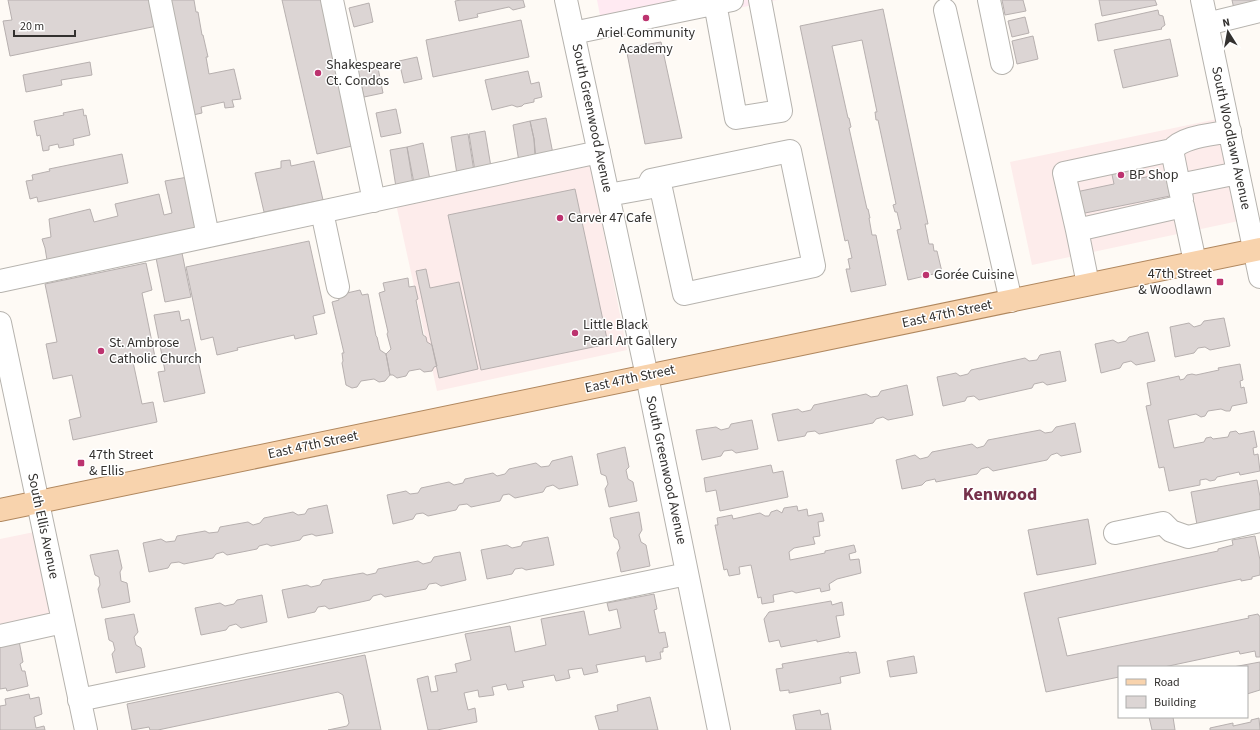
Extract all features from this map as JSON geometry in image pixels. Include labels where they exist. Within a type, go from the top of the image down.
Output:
[{"type":"main road","name":"East 47th Street","points":[[0,510],[1257,249]]},
{"type":"street","points":[[160,0],[208,236]]},
{"type":"street","points":[[332,0],[374,201]]},
{"type":"street","name":"South Greenwood Avenue","points":[[566,0],[647,376],[719,730]]},
{"type":"street","points":[[573,34],[724,2],[736,118],[781,111],[760,0]]},
{"type":"street","points":[[989,0],[1002,63]]},
{"type":"street","name":"South Woodlawn Avenue","points":[[1202,0],[1238,173],[1257,249],[1260,277]]},
{"type":"street","points":[[946,10],[1011,301]]},
{"type":"street","points":[[1207,24],[1260,11]]},
{"type":"street","points":[[1088,284],[1064,172],[1172,150],[1176,144],[1184,141],[1230,131]]},
{"type":"street","points":[[1172,150],[1195,262]]},
{"type":"street","points":[[607,189],[644,175],[656,180],[790,151],[814,266],[684,294],[656,180]]},
{"type":"street","points":[[0,281],[599,152]]},
{"type":"street","points":[[1179,185],[1238,173]]},
{"type":"street","points":[[1077,230],[1183,206]]},
{"type":"street","points":[[322,212],[338,287]]},
{"type":"street","name":"South Ellis Avenue","points":[[0,323],[86,730]]},
{"type":"street","points":[[1114,533],[1162,523],[1171,531],[1188,537],[1260,521]]},
{"type":"street","points":[[79,700],[687,574]]},
{"type":"street","points":[[0,636],[63,622]]},
{"type":"shaded area","name":"Ariel Community Academy","points":[[597,0],[777,0],[604,36]]},
{"type":"shaded area","points":[[1227,117],[1248,219],[1032,265],[1010,162]]},
{"type":"shaded area","points":[[590,163],[627,350],[437,391],[396,204]]},
{"type":"shaded area","points":[[44,530],[63,622],[0,636],[0,539]]},
{"type":"building","points":[[8,0],[151,0],[157,26],[10,56],[3,21],[12,20]]},
{"type":"building","points":[[169,0],[194,0],[208,57],[206,57],[209,74],[234,69],[241,99],[232,100],[234,107],[225,108],[224,102],[201,107],[202,113],[193,115]]},
{"type":"building","name":"Shakespeare Ct. Condos","points":[[282,0],[321,0],[352,146],[317,154]]},
{"type":"building","points":[[523,0],[525,7],[513,10],[509,7],[477,14],[478,17],[459,21],[455,1]]},
{"type":"building","points":[[1002,0],[1023,0],[1026,11],[1005,15]]},
{"type":"building","points":[[1099,0],[1155,0],[1157,5],[1102,16]]},
{"type":"building","points":[[1232,0],[1260,0],[1260,3],[1234,9]]},
{"type":"building","points":[[369,3],[373,22],[354,27],[349,8]]},
{"type":"building","points":[[883,9],[928,224],[925,224],[929,244],[933,244],[934,251],[937,251],[942,272],[908,280],[897,230],[901,229],[897,212],[895,212],[893,205],[896,204],[878,120],[876,120],[875,112],[877,112],[862,40],[832,46],[851,127],[849,128],[870,218],[872,235],[876,235],[886,285],[851,292],[846,269],[850,269],[848,259],[852,258],[848,240],[845,241],[800,26]]},
{"type":"building","points":[[1158,10],[1159,15],[1163,16],[1165,25],[1161,28],[1162,29],[1098,41],[1095,24]]},
{"type":"building","points":[[1025,17],[1029,33],[1012,37],[1008,21]]},
{"type":"building","points":[[521,20],[529,57],[433,77],[426,40]]},
{"type":"building","points":[[1033,36],[1038,59],[1017,64],[1012,41]]},
{"type":"building","points":[[1170,39],[1178,76],[1123,88],[1114,50]]},
{"type":"building","points":[[661,42],[682,138],[645,144],[626,48]]},
{"type":"building","points":[[417,57],[422,79],[404,83],[399,61]]},
{"type":"building","points":[[90,62],[92,75],[61,80],[62,85],[26,92],[23,75]]},
{"type":"building","points":[[377,63],[383,93],[364,97],[357,67]]},
{"type":"building","points":[[528,71],[531,84],[539,82],[542,97],[534,99],[534,102],[524,104],[522,106],[517,107],[512,105],[492,110],[485,80]]},
{"type":"building","points":[[83,109],[84,116],[86,115],[90,135],[73,139],[74,145],[59,148],[58,144],[49,146],[49,150],[43,151],[40,135],[37,136],[34,121],[64,115],[63,113]]},
{"type":"building","points":[[396,109],[401,133],[381,137],[376,113]]},
{"type":"building","points":[[546,118],[553,154],[536,158],[530,121]]},
{"type":"building","points":[[530,121],[534,139],[535,158],[519,162],[513,125]]},
{"type":"building","points":[[485,131],[491,167],[475,171],[469,134]]},
{"type":"building","points":[[468,134],[474,171],[457,174],[451,137]]},
{"type":"building","points":[[423,143],[430,180],[414,183],[407,147]]},
{"type":"building","points":[[407,147],[413,184],[396,187],[390,150]]},
{"type":"building","points":[[122,154],[128,183],[38,202],[37,197],[30,199],[26,181],[33,180],[32,175],[50,171],[49,169]]},
{"type":"building","points":[[290,160],[291,166],[314,161],[323,200],[264,212],[255,173],[281,168],[281,161]]},
{"type":"building","points":[[1129,166],[1132,180],[1165,173],[1170,196],[1080,214],[1076,192],[1114,184],[1111,170]]},
{"type":"building","points":[[188,177],[200,230],[47,260],[42,239],[51,237],[49,219],[90,209],[94,222],[118,216],[115,204],[159,194],[164,215],[172,213],[165,181]]},
{"type":"building","points":[[575,189],[607,339],[603,345],[481,370],[448,215]]},
{"type":"building","points":[[309,241],[325,313],[313,316],[317,334],[295,339],[294,335],[237,348],[238,350],[217,355],[213,337],[201,340],[186,267]]},
{"type":"building","points":[[182,253],[191,297],[165,302],[156,258]]},
{"type":"building","name":"St. Ambrose Catholic Church","points":[[146,263],[152,290],[142,293],[155,357],[133,362],[142,404],[153,402],[157,422],[73,440],[69,420],[81,417],[72,375],[53,379],[46,344],[57,342],[45,284]]},
{"type":"building","points":[[426,269],[430,288],[459,282],[478,369],[439,378],[416,271]]},
{"type":"building","points":[[408,278],[409,287],[415,286],[418,299],[416,300],[423,335],[426,337],[427,342],[432,345],[437,366],[434,367],[432,371],[424,372],[420,369],[409,371],[406,376],[397,378],[390,375],[386,354],[391,349],[379,293],[385,291],[383,283]]},
{"type":"building","points":[[360,290],[362,295],[368,294],[376,336],[380,350],[386,354],[390,375],[385,381],[379,382],[374,379],[361,381],[357,387],[352,388],[346,385],[342,363],[342,353],[344,353],[332,302],[339,300],[338,295]]},
{"type":"building","points":[[179,311],[181,321],[189,319],[205,393],[164,402],[158,372],[165,371],[154,315]]},
{"type":"building","points":[[1224,318],[1230,346],[1210,350],[1205,347],[1198,348],[1194,353],[1175,357],[1170,327],[1189,323],[1194,327],[1201,325],[1204,321]]},
{"type":"building","points":[[1148,332],[1155,361],[1136,365],[1131,361],[1123,363],[1120,368],[1101,373],[1095,344],[1113,340],[1118,343],[1126,341],[1129,337]]},
{"type":"building","points":[[1060,351],[1066,381],[1047,385],[1043,382],[1034,384],[1032,388],[979,400],[974,396],[967,397],[965,401],[943,406],[937,377],[956,373],[960,376],[968,374],[971,370],[1025,358],[1029,361],[1037,360],[1040,355]]},
{"type":"building","points":[[1240,364],[1243,380],[1240,381],[1241,388],[1244,387],[1247,403],[1232,406],[1230,411],[1221,409],[1208,411],[1205,416],[1201,417],[1196,414],[1168,420],[1174,448],[1204,442],[1206,438],[1211,437],[1213,439],[1228,437],[1230,432],[1236,431],[1239,434],[1254,431],[1257,447],[1253,448],[1254,455],[1258,454],[1260,471],[1240,475],[1239,472],[1217,477],[1215,480],[1210,481],[1206,479],[1200,480],[1200,485],[1169,491],[1164,467],[1159,468],[1146,406],[1151,405],[1147,383],[1179,376],[1180,380],[1184,379],[1187,375],[1196,375],[1219,370],[1218,368]]},
{"type":"building","points":[[907,385],[913,415],[888,420],[883,417],[876,419],[873,423],[819,434],[815,431],[807,432],[805,436],[778,441],[772,414],[798,409],[802,412],[811,410],[814,405],[866,394],[871,397],[878,396],[881,391]]},
{"type":"building","points":[[752,420],[758,449],[736,453],[732,450],[724,451],[721,456],[702,460],[696,430],[716,427],[721,430],[729,428],[731,424]]},
{"type":"building","points":[[1075,423],[1081,452],[1061,456],[1057,453],[1051,455],[1047,460],[993,471],[988,467],[981,469],[977,474],[936,482],[935,479],[926,481],[922,485],[902,489],[896,460],[915,455],[920,459],[928,457],[932,452],[972,444],[977,448],[984,446],[988,440],[1040,430],[1045,433],[1052,432],[1056,427]]},
{"type":"building","points":[[625,447],[629,467],[626,470],[628,479],[633,482],[637,501],[609,507],[605,489],[608,484],[606,476],[601,474],[597,454]]},
{"type":"building","points":[[572,456],[578,485],[559,489],[553,485],[546,487],[543,492],[515,498],[509,494],[503,495],[500,501],[471,507],[467,504],[459,505],[456,510],[428,516],[423,513],[416,514],[413,519],[393,524],[387,495],[406,491],[410,494],[418,493],[421,488],[449,482],[454,485],[463,483],[465,479],[493,473],[497,476],[505,474],[509,469],[536,463],[541,467],[549,466],[552,461]]},
{"type":"building","points":[[771,465],[773,473],[783,471],[788,497],[720,511],[716,490],[706,492],[704,478]]},
{"type":"building","points":[[1257,480],[1260,497],[1260,518],[1198,530],[1191,492]]},
{"type":"building","points":[[327,505],[333,533],[316,536],[312,534],[303,536],[300,540],[271,546],[267,544],[259,546],[257,549],[227,555],[223,552],[216,554],[213,558],[184,564],[179,562],[171,563],[168,568],[149,572],[143,543],[161,539],[166,542],[175,541],[177,536],[205,531],[209,533],[218,532],[220,527],[248,522],[253,525],[260,523],[264,518],[293,512],[298,515],[305,514],[308,509]]},
{"type":"building","points":[[797,506],[798,511],[807,509],[808,516],[822,513],[824,521],[818,522],[820,536],[813,537],[815,544],[794,548],[789,552],[790,560],[854,545],[856,552],[849,554],[850,560],[859,559],[861,573],[837,579],[829,584],[830,590],[821,592],[820,588],[796,593],[792,591],[773,595],[774,602],[762,604],[761,597],[758,598],[751,565],[739,567],[740,574],[729,576],[727,569],[724,570],[715,525],[718,525],[717,518],[732,515],[733,519],[760,513],[765,516],[769,516],[771,512],[777,510],[782,513],[784,508]]},
{"type":"building","points":[[639,512],[642,530],[639,535],[641,542],[646,545],[650,566],[621,572],[617,553],[620,548],[618,540],[614,537],[610,518]]},
{"type":"building","points":[[1088,519],[1096,564],[1037,575],[1028,530]]},
{"type":"building","points":[[1255,536],[1260,560],[1260,575],[1252,577],[1252,579],[1241,581],[1241,579],[1058,618],[1067,656],[1249,618],[1248,616],[1258,614],[1260,616],[1260,657],[1256,657],[1255,651],[1240,654],[1239,651],[1169,666],[1118,666],[1118,677],[1046,692],[1024,593],[1218,551],[1218,549],[1233,545],[1232,540]]},
{"type":"building","points":[[548,537],[554,565],[526,570],[522,568],[515,569],[512,574],[487,579],[481,550],[507,545],[512,548],[521,546],[523,542]]},
{"type":"building","points":[[118,550],[122,568],[120,572],[121,581],[127,583],[130,602],[102,608],[98,589],[100,585],[99,577],[95,575],[90,555]]},
{"type":"building","points":[[460,552],[466,580],[441,586],[436,583],[429,584],[426,589],[385,597],[381,594],[373,596],[370,600],[329,609],[325,606],[318,607],[315,612],[288,618],[282,590],[307,585],[311,587],[320,585],[323,580],[363,573],[367,575],[376,573],[378,569],[418,561],[423,564],[431,562],[434,557]]},
{"type":"building","points":[[654,594],[657,609],[654,610],[659,633],[665,632],[668,647],[663,648],[663,652],[660,652],[661,659],[646,662],[645,656],[596,665],[598,672],[584,675],[582,668],[568,670],[570,678],[556,681],[554,675],[522,681],[524,687],[508,690],[506,684],[492,687],[494,695],[479,697],[478,690],[464,693],[468,710],[475,708],[477,722],[437,730],[428,730],[417,679],[428,676],[431,692],[438,691],[435,676],[457,672],[455,664],[471,660],[465,634],[510,626],[515,652],[546,645],[541,619],[584,611],[589,635],[621,628],[617,609],[609,611],[607,603]]},
{"type":"building","points":[[262,595],[267,622],[241,628],[236,624],[229,626],[226,630],[201,635],[195,608],[220,603],[225,606],[234,604],[237,600]]},
{"type":"building","points":[[831,601],[832,605],[842,602],[844,615],[836,616],[840,637],[781,647],[779,640],[769,642],[764,619],[769,612]]},
{"type":"building","points":[[134,614],[138,632],[134,637],[136,645],[141,648],[145,667],[116,673],[112,654],[115,650],[113,642],[109,640],[105,619]]},
{"type":"building","points":[[19,641],[23,662],[20,664],[22,671],[25,671],[28,686],[7,691],[6,688],[0,689],[0,645]]},
{"type":"building","points":[[856,652],[860,673],[840,677],[841,683],[789,693],[789,690],[780,691],[776,669],[783,668],[782,664]]},
{"type":"building","points":[[365,655],[381,730],[328,730],[347,726],[349,723],[343,695],[338,692],[158,730],[150,730],[149,727],[132,730],[127,704]]},
{"type":"building","points":[[914,656],[917,673],[890,677],[887,661]]},
{"type":"building","points":[[1260,662],[1260,690],[1248,694],[1248,666],[1238,666]]},
{"type":"building","points":[[29,694],[30,699],[39,697],[42,714],[34,717],[36,728],[44,726],[45,730],[0,730],[0,706],[6,705],[5,699]]},
{"type":"building","points":[[650,697],[658,730],[599,730],[595,716],[618,711],[617,705]]},
{"type":"building","points":[[820,710],[821,715],[828,713],[831,730],[796,730],[793,715]]},
{"type":"building","points":[[1149,718],[1173,718],[1175,730],[1152,730]]},
{"type":"building","points":[[1259,718],[1260,730],[1210,730],[1210,728],[1233,723],[1233,726],[1251,722],[1251,720]]},
{"type":"place","name":"Ariel Community Academy","points":[[646,18]]},
{"type":"place","name":"Shakespeare Ct. Condos","points":[[318,73]]},
{"type":"place","name":"BP Shop","points":[[1121,175]]},
{"type":"place","name":"Carver 47 Cafe","points":[[560,218]]},
{"type":"place","name":"Gorée Cuisine","points":[[926,275]]},
{"type":"place","name":"47th Street & Woodlawn","points":[[1220,282]]},
{"type":"place","name":"Little Black Pearl Art Gallery","points":[[575,333]]},
{"type":"place","name":"St. Ambrose Catholic Church","points":[[101,351]]},
{"type":"place","name":"47th Street & Ellis","points":[[81,463]]},
{"type":"district","name":"Kenwood","points":[[1000,494]]}]
